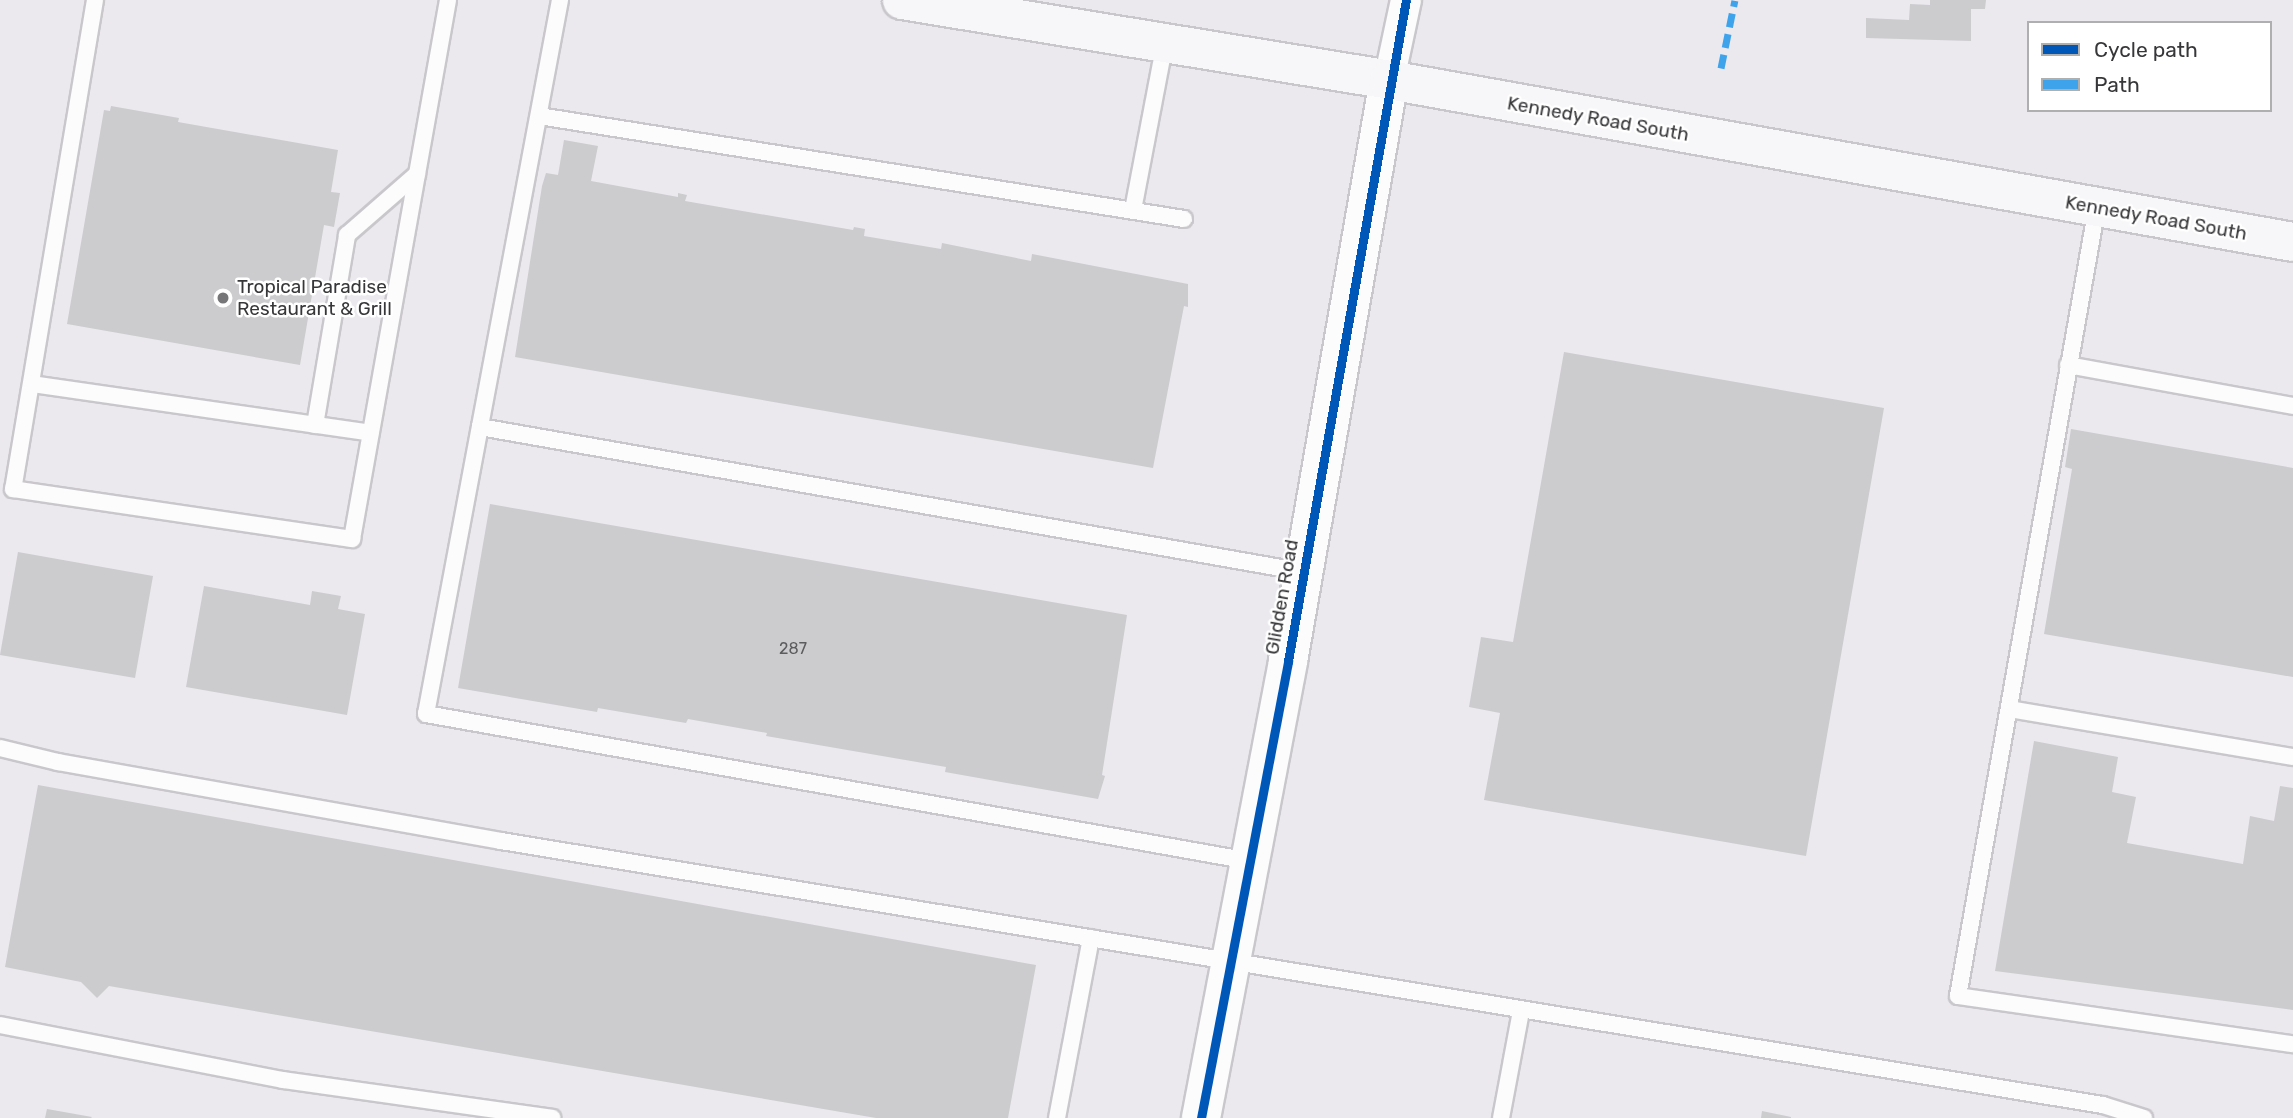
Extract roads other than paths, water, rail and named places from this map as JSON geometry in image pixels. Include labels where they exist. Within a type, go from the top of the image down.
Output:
[{"type":"main road","name":"Kennedy Road South","points":[[902,0],[1389,80],[2293,242]]},
{"type":"street","points":[[1389,80],[1406,0]]},
{"type":"street","name":"Glidden Road","points":[[1201,1118],[1304,572],[1389,80]]},
{"type":"lane","points":[[95,0],[13,489],[352,539],[447,0]]},
{"type":"lane","points":[[560,0],[426,714],[1250,861]]},
{"type":"lane","points":[[1133,210],[1165,43]]},
{"type":"lane","points":[[538,116],[1184,219]]},
{"type":"lane","points":[[315,425],[346,235],[416,174]]},
{"type":"lane","points":[[2096,207],[1958,996],[2293,1044]]},
{"type":"lane","points":[[2068,365],[2293,406]]},
{"type":"lane","points":[[32,384],[370,433]]},
{"type":"lane","points":[[480,427],[1304,572]]},
{"type":"lane","points":[[2009,709],[2293,757]]},
{"type":"lane","points":[[0,748],[58,762],[500,841],[1091,938],[1230,964],[2103,1105],[2144,1118]]},
{"type":"lane","points":[[1057,1118],[1091,938]]},
{"type":"lane","points":[[1501,1118],[1521,1011]]},
{"type":"lane","points":[[0,1025],[283,1080],[552,1118]]},
{"type":"place","name":"Tropical Paradise Restaurant & Grill","points":[[223,298]]}]
